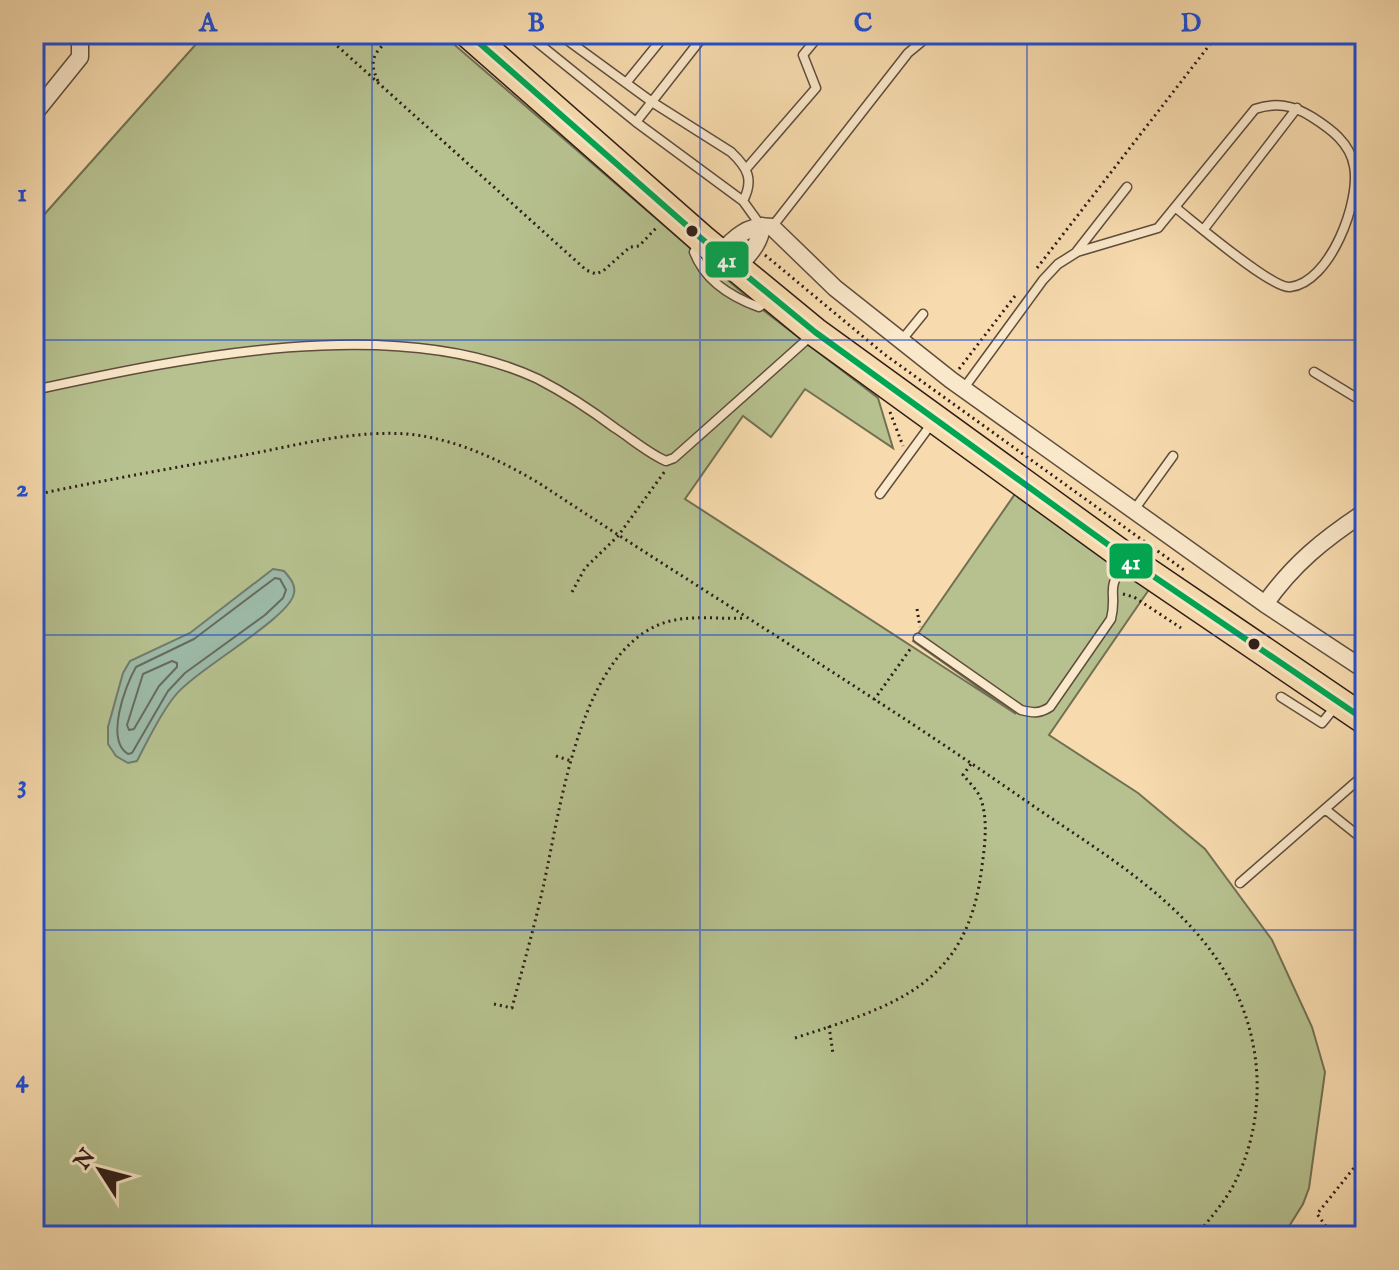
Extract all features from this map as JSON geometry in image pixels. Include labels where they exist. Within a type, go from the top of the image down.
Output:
[{"type":"highway","points":[[469,34],[671,213],[815,332],[1128,559],[1365,720]]},
{"type":"street","points":[[34,114],[80,57],[80,34]]},
{"type":"street","points":[[719,254],[743,231],[767,227],[901,342],[1265,604],[1365,670]]},
{"type":"street","points":[[1265,604],[1286,574],[1322,542],[1365,512]]},
{"type":"lane","points":[[527,34],[636,122],[743,201],[767,227],[908,53],[931,34]]},
{"type":"lane","points":[[559,34],[652,102],[731,152],[746,169],[749,189],[743,201]]},
{"type":"lane","points":[[636,122],[705,34]]},
{"type":"lane","points":[[746,169],[816,88],[803,55],[817,38]]},
{"type":"lane","points":[[626,83],[661,40]]},
{"type":"lane","points":[[958,384],[1058,264],[1077,252],[1158,228],[1255,109],[1270,104],[1297,108],[1337,135],[1348,149],[1354,167],[1355,182],[1348,216],[1335,251],[1310,279],[1290,287],[1280,285],[1261,273],[1176,208]]},
{"type":"lane","points":[[1204,229],[1297,108]]},
{"type":"lane","points":[[1077,252],[1127,187]]},
{"type":"lane","points":[[719,254],[694,252],[701,270],[736,299],[759,307],[773,298]]},
{"type":"lane","points":[[901,342],[923,314]]},
{"type":"lane","points":[[34,390],[166,362],[257,351],[355,345],[431,349],[478,358],[536,379],[575,400],[666,461],[674,458],[815,332]]},
{"type":"lane","points":[[1314,372],[1365,403]]},
{"type":"lane","points":[[880,494],[935,419]]},
{"type":"lane","points":[[1134,510],[1173,456]]},
{"type":"lane","points":[[918,638],[1021,710],[1042,712],[1050,707],[1111,619],[1114,606],[1112,582],[1128,559]]},
{"type":"lane","points":[[1281,697],[1322,723],[1338,703]]},
{"type":"lane","points":[[1240,883],[1365,774]]},
{"type":"lane","points":[[1325,809],[1365,841]]},
{"type":"path","points":[[324,34],[586,270],[596,274],[603,271],[630,247],[639,246],[671,213]]},
{"type":"path","points":[[380,85],[372,69],[373,56],[396,34]]},
{"type":"path","points":[[1033,274],[1218,34]]},
{"type":"path","points":[[958,384],[1023,286]]},
{"type":"path","points":[[876,376],[907,457]]},
{"type":"path","points":[[34,495],[354,435],[411,435],[476,450],[506,464],[972,763],[1144,883],[1206,944],[1230,979],[1246,1015],[1256,1053],[1258,1091],[1254,1131],[1243,1164],[1230,1190],[1196,1236]]},
{"type":"path","points":[[572,592],[590,562],[618,536],[674,458]]},
{"type":"path","points":[[1111,593],[1134,597],[1181,628]]},
{"type":"path","points":[[874,700],[918,638],[921,625],[917,609]]},
{"type":"path","points":[[494,1004],[512,1008],[544,885],[571,761],[603,683],[627,646],[647,630],[679,618],[746,618]]},
{"type":"path","points":[[632,629],[637,638]]},
{"type":"path","points":[[556,756],[571,761]]},
{"type":"path","points":[[795,1038],[894,1003],[921,986],[944,965],[963,939],[975,910],[986,833],[981,797],[963,775],[972,763]]},
{"type":"path","points":[[829,1026],[833,1054]]},
{"type":"path","points":[[1333,1236],[1317,1214],[1365,1154]]},
{"type":"green space","points":[[205,34],[442,34],[759,307],[878,398],[893,448],[805,389],[771,437],[743,416],[685,499],[1016,714],[913,641],[1015,494],[1150,588],[1049,735],[1138,793],[1205,849],[1272,940],[1312,1027],[1325,1072],[1309,1188],[1283,1236],[34,1236],[34,396],[51,390],[41,380],[34,379],[34,226]]},
{"type":"water","points":[[273,569],[284,571],[293,584],[294,593],[289,604],[174,697],[137,761],[128,763],[116,756],[108,744],[108,727],[123,673],[130,661],[190,633]]},
{"type":"transit line","name":"41","points":[[469,34],[702,239],[815,332],[1128,559],[1365,720]]}]
